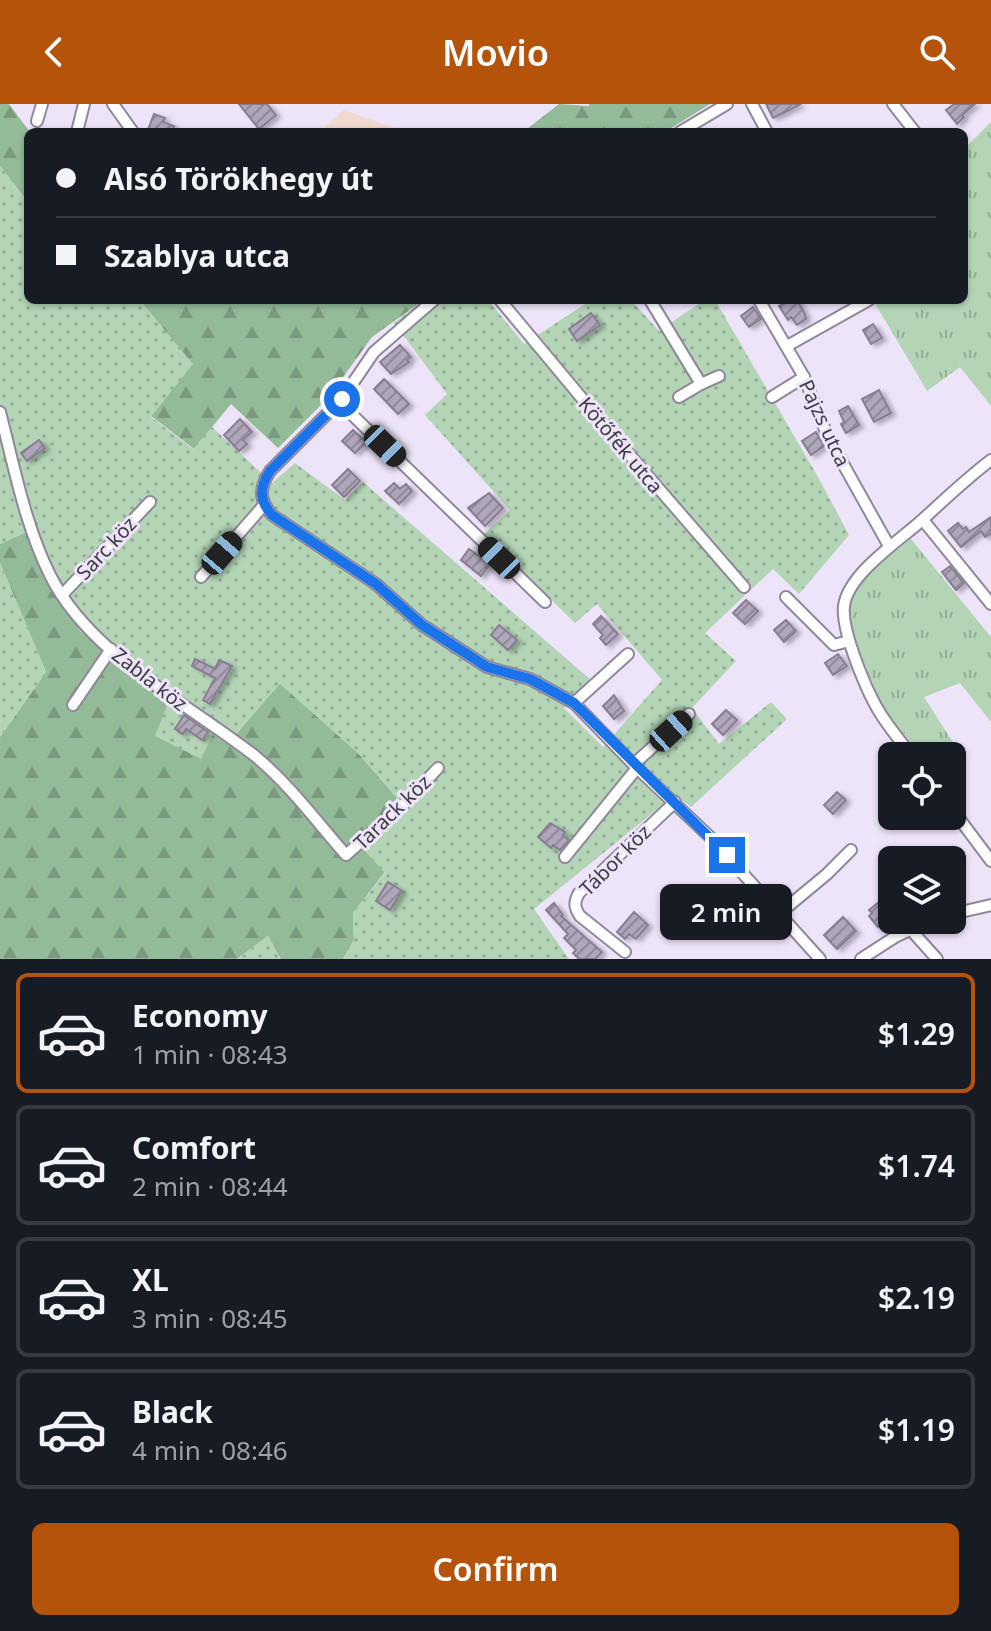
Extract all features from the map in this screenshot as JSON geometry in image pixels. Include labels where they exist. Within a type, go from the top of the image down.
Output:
[{"type":"street","points":[[37,121],[42,104]]},
{"type":"street","points":[[78,128],[84,104]]},
{"type":"street","points":[[113,104],[130,128]]},
{"type":"street","points":[[692,128],[727,104]]},
{"type":"street","points":[[752,104],[765,128]]},
{"type":"street","points":[[893,104],[912,128]]},
{"type":"street","points":[[120,128],[122,117]]},
{"type":"street","points":[[429,304],[374,352],[339,402],[270,471],[261,493],[264,505],[272,515],[376,584],[422,625],[487,667],[530,679],[574,703],[675,802],[820,959]]},
{"type":"street","name":"Kötőfék utca","points":[[503,304],[744,587]]},
{"type":"street","points":[[652,304],[701,384]]},
{"type":"street","name":"Pajzs utca","points":[[761,304],[804,377],[828,437],[889,546]]},
{"type":"street","points":[[787,346],[862,304]]},
{"type":"street","points":[[679,397],[719,376]]},
{"type":"street","points":[[772,397],[804,377]]},
{"type":"street","points":[[339,402],[545,602]]},
{"type":"street","name":"Zabla köz","points":[[0,412],[34,536],[50,576],[79,619],[167,694],[255,757],[287,787],[346,855]]},
{"type":"street","points":[[901,742],[880,714],[849,641],[844,615],[847,595],[875,557],[923,520],[950,492],[991,460]]},
{"type":"street","name":"Sarc köz","points":[[62,595],[150,502]]},
{"type":"street","points":[[201,577],[264,505]]},
{"type":"street","points":[[923,520],[991,604]]},
{"type":"street","points":[[786,597],[834,645],[849,641]]},
{"type":"street","points":[[73,705],[111,649]]},
{"type":"street","points":[[574,703],[628,654]]},
{"type":"street","points":[[565,857],[636,766],[689,714]]},
{"type":"street","name":"Tarack köz","points":[[346,855],[405,803],[438,768]]},
{"type":"street","name":"Tábor köz","points":[[625,952],[580,916],[575,909],[575,900],[675,802]]},
{"type":"street","points":[[966,828],[991,861]]},
{"type":"street","points":[[780,913],[851,850]]},
{"type":"street","points":[[966,911],[991,905]]},
{"type":"street","points":[[861,959],[904,934]]},
{"type":"street","points":[[915,934],[937,959]]},
{"type":"shaded area","points":[[344,110],[395,128],[324,128]]},
{"type":"green space","points":[[0,104],[9,104],[27,128],[24,128],[24,197],[0,166]]},
{"type":"green space","points":[[559,104],[710,104],[671,128],[528,128]]},
{"type":"green space","points":[[991,122],[991,406],[960,367],[927,391],[875,304],[968,304],[968,145]]},
{"type":"green space","points":[[0,166],[24,197],[24,304],[143,304],[193,364],[151,417],[193,449],[212,427],[272,483],[295,463],[345,500],[363,482],[592,681],[564,708],[603,747],[662,680],[597,604],[575,623],[484,534],[510,510],[425,415],[447,394],[394,323],[419,304],[491,304],[524,344],[585,304],[635,304],[659,331],[698,304],[717,304],[849,535],[799,594],[773,569],[705,633],[736,661],[692,708],[719,744],[771,702],[787,719],[691,807],[675,795],[534,909],[569,959],[343,959],[354,940],[353,913],[385,873],[363,849],[397,798],[359,754],[280,684],[229,741],[215,730],[201,759],[155,736],[170,698],[80,631],[26,532],[0,544]]},
{"type":"green space","points":[[140,304],[418,304],[372,337],[328,398],[278,448],[231,404],[194,449],[151,416]]},
{"type":"green space","points":[[26,532],[80,631],[170,699],[156,736],[216,730],[230,741],[280,683],[359,754],[397,798],[364,849],[385,872],[353,913],[354,940],[343,959],[281,959],[268,936],[237,959],[0,959],[0,737],[46,672],[0,563],[0,544]]},
{"type":"green space","points":[[911,539],[991,637],[991,722],[960,683],[924,697],[953,742],[911,742],[885,713],[855,640],[848,616],[849,599],[858,581]]},
{"type":"green space","points":[[0,563],[46,672],[0,737]]},
{"type":"green space","points":[[268,936],[281,959],[237,959]]},
{"type":"building","points":[[239,104],[267,104],[276,115],[258,128]]},
{"type":"building","points":[[766,104],[801,104],[773,118]]},
{"type":"building","points":[[954,104],[975,104],[957,124],[946,110]]},
{"type":"building","points":[[154,114],[174,126],[173,128],[149,128]]},
{"type":"building","points":[[799,304],[806,319],[797,325],[791,317],[788,320],[779,306]]},
{"type":"building","points":[[753,307],[761,319],[749,327],[741,316]]},
{"type":"building","points":[[591,313],[600,325],[577,341],[569,329]]},
{"type":"building","points":[[873,324],[882,338],[871,344],[863,330]]},
{"type":"building","points":[[400,345],[411,357],[407,360],[409,362],[391,374],[380,362]]},
{"type":"building","points":[[384,379],[409,404],[398,414],[374,389]]},
{"type":"building","points":[[879,390],[891,413],[874,422],[862,399]]},
{"type":"building","points":[[848,406],[859,425],[846,433],[839,411]]},
{"type":"building","points":[[240,419],[252,432],[243,440],[247,444],[239,451],[224,435]]},
{"type":"building","points":[[353,430],[366,442],[355,453],[342,441]]},
{"type":"building","points":[[816,432],[824,446],[811,455],[802,441]]},
{"type":"building","points":[[39,440],[45,448],[27,461],[21,453]]},
{"type":"building","points":[[348,469],[360,481],[344,497],[332,485]]},
{"type":"building","points":[[394,483],[400,489],[406,484],[412,491],[399,504],[385,491]]},
{"type":"building","points":[[489,493],[503,508],[485,526],[468,508]]},
{"type":"building","points":[[991,517],[991,534],[985,537],[981,531],[961,547],[948,531],[958,523],[969,532]]},
{"type":"building","points":[[469,549],[490,564],[481,576],[461,560]]},
{"type":"building","points":[[950,566],[964,583],[956,590],[942,572]]},
{"type":"building","points":[[746,600],[758,611],[745,624],[733,613]]},
{"type":"building","points":[[601,616],[618,634],[606,645],[600,638],[603,635],[593,624]]},
{"type":"building","points":[[786,620],[796,631],[784,642],[774,630]]},
{"type":"building","points":[[499,625],[517,640],[508,650],[491,635]]},
{"type":"building","points":[[838,654],[847,666],[833,675],[825,663]]},
{"type":"building","points":[[195,659],[215,669],[219,660],[232,666],[210,704],[203,700],[215,678],[192,666]]},
{"type":"building","points":[[614,695],[624,711],[614,719],[603,706]]},
{"type":"building","points":[[726,710],[737,720],[723,735],[712,724]]},
{"type":"building","points":[[184,715],[208,732],[202,740],[186,729],[183,734],[175,729]]},
{"type":"building","points":[[837,792],[846,800],[833,814],[824,805]]},
{"type":"building","points":[[550,823],[565,832],[563,835],[569,840],[560,850],[553,845],[551,848],[538,837]]},
{"type":"building","points":[[388,882],[402,891],[390,910],[376,901]]},
{"type":"building","points":[[735,886],[744,895],[725,913],[716,904]]},
{"type":"building","points":[[554,903],[561,916],[602,952],[595,959],[579,959],[573,953],[576,950],[564,938],[568,934],[546,910]]},
{"type":"building","points":[[878,903],[878,927],[869,916],[872,913],[869,910]]},
{"type":"building","points":[[634,912],[648,925],[636,939],[629,934],[625,939],[617,932]]},
{"type":"building","points":[[843,917],[856,931],[837,949],[824,935]]},
{"type":"route","points":[[342,399],[270,471],[263,482],[261,493],[264,505],[272,515],[376,584],[422,625],[487,667],[530,679],[574,703],[727,855]]}]
